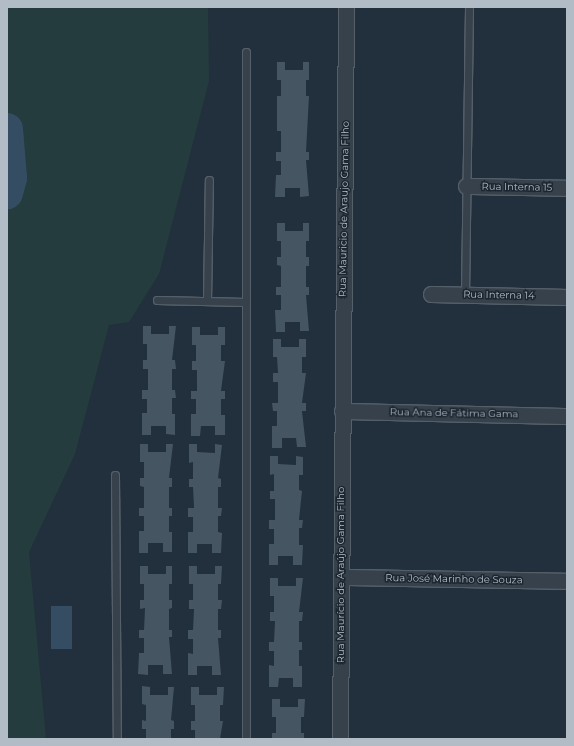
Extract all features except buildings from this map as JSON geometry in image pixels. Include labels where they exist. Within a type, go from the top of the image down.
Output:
[{"type":"street","name":"Rua Mauricio de Araujo Gama Filho","points":[[342,411],[346,7]]},
{"type":"street","name":"Rua Interna 15","points":[[466,186],[567,188]]},
{"type":"street","name":"Rua Interna 14","points":[[431,294],[567,297]]},
{"type":"street","name":"Rua Ana de Fátima Gama","points":[[342,411],[567,416]]},
{"type":"street","name":"Rua Maurício de Araújo Gama Filho","points":[[340,739],[342,411]]},
{"type":"street","name":"Rua José Marinho de Souza","points":[[341,577],[567,581]]},
{"type":"lane","points":[[465,295],[469,7]]},
{"type":"lane","points":[[246,52],[246,739]]},
{"type":"lane","points":[[207,301],[209,180]]},
{"type":"lane","points":[[157,300],[246,302]]},
{"type":"lane","points":[[115,475],[117,739]]},
{"type":"green space","points":[[7,7],[208,7],[209,81],[159,274],[129,322],[109,325],[75,454],[29,552],[46,739],[7,739]]},
{"type":"water","points":[[51,606],[72,606],[72,649],[51,649]]},
{"type":"waterway","points":[[7,129],[11,178],[7,193]]}]
